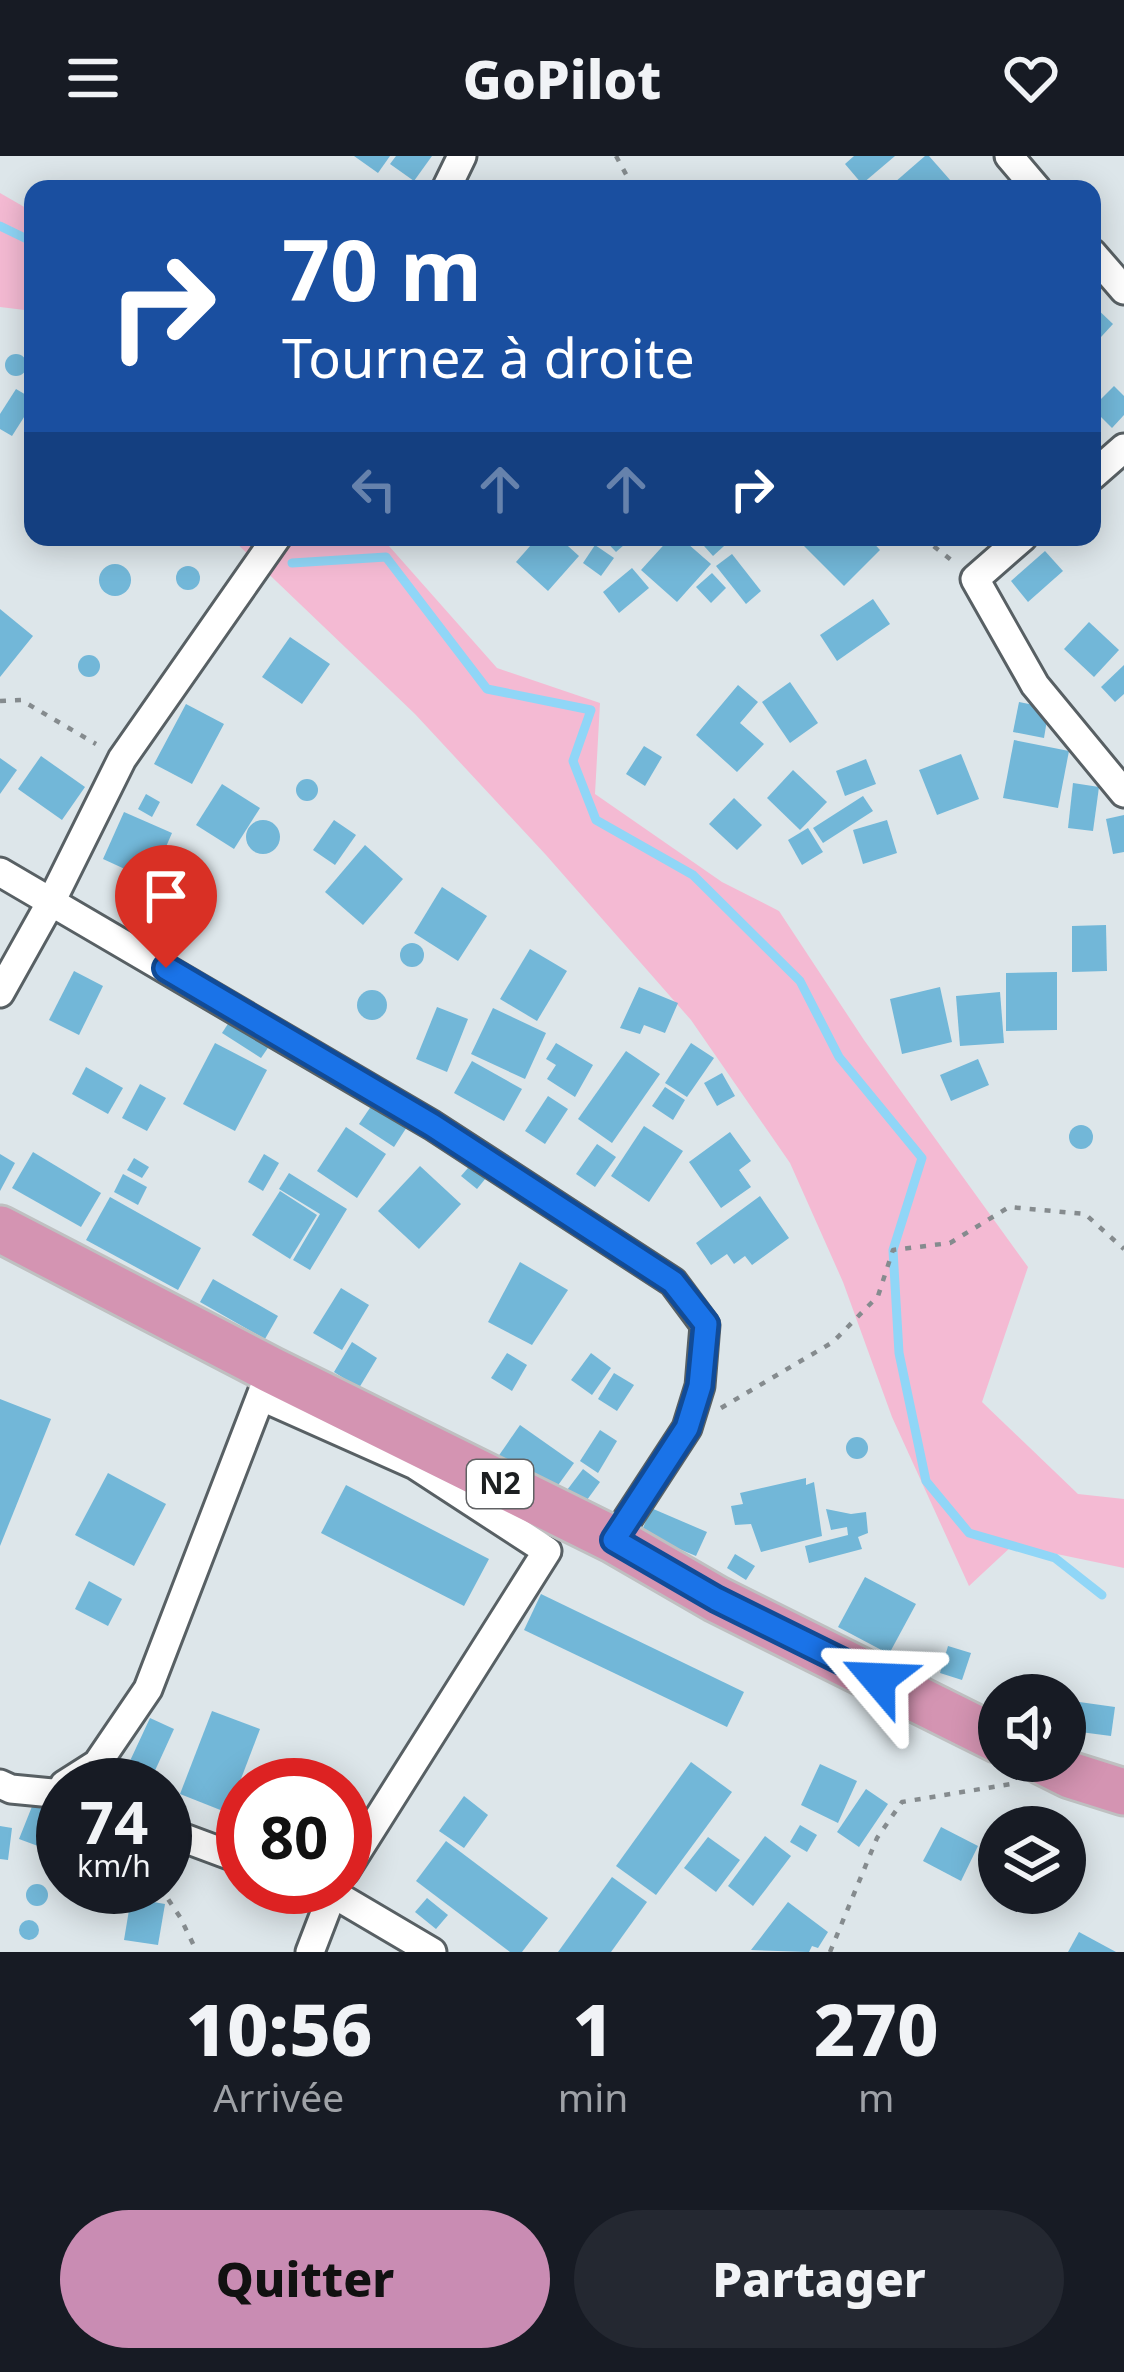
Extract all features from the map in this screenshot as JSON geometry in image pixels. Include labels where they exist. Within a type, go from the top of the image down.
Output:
[{"type":"highway","name":"N2","points":[[0,1229],[266,1383],[614,1540],[716,1599],[978,1730]]},
{"type":"highway","points":[[1086,1779],[1124,1792]]},
{"type":"street","points":[[1009,156],[1029,180]]},
{"type":"street","points":[[1101,263],[1124,290]]},
{"type":"street","points":[[1101,468],[1124,448]]},
{"type":"street","points":[[0,993],[122,759],[271,546]]},
{"type":"street","points":[[1013,546],[975,579],[1035,685],[1124,793]]},
{"type":"street","points":[[0,872],[432,1125],[673,1282],[706,1324],[700,1386],[687,1428],[614,1540]]},
{"type":"street","points":[[101,1758],[148,1689],[266,1383],[415,1465],[547,1551],[372,1822]]},
{"type":"street","points":[[0,1784],[36,1789]]},
{"type":"street","points":[[372,1911],[432,1952]]},
{"type":"street","points":[[310,1952],[322,1914]]},
{"type":"path","points":[[933,546],[975,579]]},
{"type":"path","points":[[0,701],[21,700],[122,759]]},
{"type":"path","points":[[687,1428],[833,1342],[878,1296],[892,1250],[950,1244],[1009,1207],[1085,1214],[1124,1250]]},
{"type":"path","points":[[830,1952],[878,1838],[902,1802],[993,1782]]},
{"type":"path","points":[[178,1914],[197,1952]]},
{"type":"shaded area","points":[[0,193],[24,207],[24,310],[0,307]]},
{"type":"shaded area","points":[[239,546],[389,546],[497,668],[600,703],[595,794],[722,882],[779,911],[864,1040],[1028,1267],[982,1402],[1078,1494],[1124,1499],[1124,1568],[1013,1545],[969,1586],[892,1417],[843,1282],[790,1163],[691,1020],[415,714]]},
{"type":"building","points":[[354,156],[390,156],[378,173]]},
{"type":"building","points":[[396,156],[432,156],[415,180],[390,164]]},
{"type":"building","points":[[854,156],[895,156],[867,180],[859,180],[845,164]]},
{"type":"building","points":[[929,156],[950,180],[897,180]]},
{"type":"building","points":[[1101,313],[1113,324],[1101,337]]},
{"type":"building","points":[[16,354],[23,358],[23,372],[16,376],[9,372],[5,365],[9,358]]},
{"type":"building","points":[[1114,386],[1124,396],[1124,415],[1112,428],[1101,417],[1101,399]]},
{"type":"building","points":[[16,389],[24,394],[24,417],[12,436],[0,429],[0,414]]},
{"type":"building","points":[[530,546],[568,546],[579,556],[548,591],[516,562]]},
{"type":"building","points":[[594,546],[614,558],[601,576],[583,563]]},
{"type":"building","points":[[663,546],[690,546],[711,564],[677,602],[641,570]]},
{"type":"building","points":[[704,546],[724,546],[713,556]]},
{"type":"building","points":[[804,546],[876,546],[880,550],[844,586]]},
{"type":"building","points":[[1045,551],[1063,571],[1028,602],[1011,581]]},
{"type":"building","points":[[732,554],[761,591],[746,604],[716,566]]},
{"type":"building","points":[[115,564],[126,569],[131,580],[126,591],[115,596],[104,591],[99,580],[104,569]]},
{"type":"building","points":[[188,566],[200,578],[188,590],[176,578]]},
{"type":"building","points":[[632,568],[649,588],[619,613],[603,592]]},
{"type":"building","points":[[712,573],[726,588],[711,603],[696,587]]},
{"type":"building","points":[[873,599],[890,624],[837,661],[820,635]]},
{"type":"building","points":[[0,609],[33,636],[0,677]]},
{"type":"building","points":[[1089,622],[1119,650],[1094,677],[1064,649]]},
{"type":"building","points":[[290,637],[330,664],[302,704],[262,677]]},
{"type":"building","points":[[89,655],[100,666],[89,677],[78,666]]},
{"type":"building","points":[[1124,665],[1124,694],[1115,702],[1101,687]]},
{"type":"building","points":[[790,682],[818,723],[790,743],[762,702]]},
{"type":"building","points":[[738,685],[758,702],[740,723],[764,744],[737,772],[696,735]]},
{"type":"building","points":[[1019,702],[1049,708],[1044,738],[1013,732]]},
{"type":"building","points":[[186,704],[224,724],[192,784],[154,764]]},
{"type":"building","points":[[1014,740],[1069,751],[1058,808],[1003,798]]},
{"type":"building","points":[[644,746],[662,757],[645,786],[626,774]]},
{"type":"building","points":[[961,754],[979,799],[937,815],[919,770]]},
{"type":"building","points":[[41,756],[85,787],[62,820],[18,789]]},
{"type":"building","points":[[0,758],[17,770],[0,794]]},
{"type":"building","points":[[866,759],[876,784],[845,796],[836,771]]},
{"type":"building","points":[[793,770],[827,802],[800,830],[767,798]]},
{"type":"building","points":[[307,779],[318,790],[307,801],[296,790]]},
{"type":"building","points":[[1073,783],[1099,787],[1093,831],[1068,828]]},
{"type":"building","points":[[222,784],[260,808],[234,849],[196,825]]},
{"type":"building","points":[[146,794],[160,802],[152,817],[138,809]]},
{"type":"building","points":[[863,796],[873,811],[823,843],[813,828]]},
{"type":"building","points":[[734,798],[762,825],[737,850],[709,824]]},
{"type":"building","points":[[124,812],[172,833],[151,881],[103,859]]},
{"type":"building","points":[[1124,815],[1124,852],[1113,854],[1106,819]]},
{"type":"building","points":[[263,820],[275,825],[280,837],[275,849],[263,854],[251,849],[246,837],[251,825]]},
{"type":"building","points":[[334,820],[356,835],[335,865],[313,850]]},
{"type":"building","points":[[887,820],[897,853],[863,864],[853,830]]},
{"type":"building","points":[[808,828],[823,852],[802,865],[788,840]]},
{"type":"building","points":[[365,845],[403,879],[363,925],[325,892]]},
{"type":"building","points":[[442,887],[487,916],[458,961],[414,933]]},
{"type":"building","points":[[179,888],[202,907],[170,945],[147,926]]},
{"type":"building","points":[[1106,925],[1107,971],[1072,972],[1072,926]]},
{"type":"building","points":[[412,943],[421,946],[421,964],[412,967],[403,964],[400,955],[403,946]]},
{"type":"building","points":[[530,949],[567,971],[537,1021],[500,999]]},
{"type":"building","points":[[74,971],[103,986],[79,1035],[49,1020]]},
{"type":"building","points":[[1057,972],[1057,1030],[1006,1031],[1006,973]]},
{"type":"building","points":[[639,987],[678,1003],[665,1033],[644,1025],[640,1034],[620,1028]]},
{"type":"building","points":[[940,987],[952,1042],[902,1054],[890,999]]},
{"type":"building","points":[[372,990],[387,1005],[372,1020],[357,1005]]},
{"type":"building","points":[[1000,992],[1004,1043],[960,1046],[956,996]]},
{"type":"building","points":[[437,1007],[468,1019],[447,1072],[416,1059]]},
{"type":"building","points":[[493,1008],[546,1033],[525,1079],[471,1054]]},
{"type":"building","points":[[235,1013],[274,1039],[261,1058],[222,1033]]},
{"type":"building","points":[[215,1043],[267,1070],[235,1131],[183,1104]]},
{"type":"building","points":[[556,1043],[593,1065],[575,1097],[547,1079],[556,1065],[546,1059]]},
{"type":"building","points":[[691,1043],[714,1058],[687,1097],[665,1083]]},
{"type":"building","points":[[626,1051],[660,1074],[612,1143],[578,1119]]},
{"type":"building","points":[[978,1059],[989,1085],[951,1101],[940,1075]]},
{"type":"building","points":[[472,1061],[522,1089],[504,1121],[454,1093]]},
{"type":"building","points":[[86,1067],[123,1088],[108,1114],[72,1094]]},
{"type":"building","points":[[722,1073],[735,1096],[717,1106],[704,1083]]},
{"type":"building","points":[[140,1084],[166,1098],[147,1131],[122,1118]]},
{"type":"building","points":[[665,1087],[685,1100],[673,1120],[652,1106]]},
{"type":"building","points":[[378,1096],[412,1119],[394,1147],[359,1124]]},
{"type":"building","points":[[548,1096],[568,1109],[545,1144],[525,1131]]},
{"type":"building","points":[[1081,1125],[1090,1128],[1090,1146],[1081,1149],[1072,1146],[1069,1137],[1072,1128]]},
{"type":"building","points":[[644,1126],[683,1151],[649,1202],[611,1176]]},
{"type":"building","points":[[346,1127],[386,1154],[357,1198],[317,1171]]},
{"type":"building","points":[[730,1132],[751,1161],[739,1170],[751,1187],[721,1208],[689,1162]]},
{"type":"building","points":[[597,1144],[616,1157],[595,1187],[576,1174]]},
{"type":"building","points":[[33,1152],[101,1193],[81,1227],[12,1188]]},
{"type":"building","points":[[0,1154],[15,1163],[0,1191]]},
{"type":"building","points":[[264,1154],[279,1163],[263,1191],[248,1182]]},
{"type":"building","points":[[134,1158],[149,1167],[142,1178],[127,1170]]},
{"type":"building","points":[[475,1160],[490,1173],[477,1189],[461,1176]]},
{"type":"building","points":[[420,1166],[461,1204],[419,1249],[378,1211]]},
{"type":"building","points":[[289,1173],[347,1209],[310,1270],[293,1260],[320,1214],[279,1189]]},
{"type":"building","points":[[123,1174],[147,1187],[138,1205],[114,1192]]},
{"type":"building","points":[[280,1191],[317,1215],[290,1259],[252,1235]]},
{"type":"building","points":[[760,1196],[789,1238],[752,1265],[745,1256],[734,1264],[727,1254],[711,1265],[696,1243]]},
{"type":"building","points":[[110,1197],[201,1248],[178,1290],[86,1240]]},
{"type":"building","points":[[520,1262],[568,1290],[532,1345],[488,1322]]},
{"type":"building","points":[[213,1279],[278,1316],[265,1339],[200,1302]]},
{"type":"building","points":[[341,1288],[369,1305],[342,1350],[313,1333]]},
{"type":"building","points":[[352,1342],[377,1358],[359,1388],[334,1372]]},
{"type":"building","points":[[507,1353],[527,1365],[512,1391],[491,1378]]},
{"type":"building","points":[[591,1353],[611,1368],[592,1395],[571,1380]]},
{"type":"building","points":[[614,1373],[634,1385],[617,1411],[598,1399]]},
{"type":"building","points":[[0,1399],[51,1419],[0,1546]]},
{"type":"building","points":[[520,1425],[574,1463],[546,1502],[493,1464]]},
{"type":"building","points":[[600,1430],[617,1441],[598,1473],[580,1461]]},
{"type":"building","points":[[857,1437],[868,1448],[857,1459],[846,1448]]},
{"type":"building","points":[[583,1469],[600,1482],[579,1511],[561,1498]]},
{"type":"building","points":[[108,1473],[166,1504],[134,1566],[75,1535]]},
{"type":"building","points":[[806,1478],[806,1485],[814,1482],[822,1536],[761,1552],[751,1524],[735,1525],[731,1506],[743,1504],[740,1493]]},
{"type":"building","points":[[346,1485],[489,1559],[464,1606],[321,1533]]},
{"type":"building","points":[[651,1508],[707,1532],[696,1556],[641,1533]]},
{"type":"building","points":[[826,1509],[866,1512],[868,1533],[858,1537],[862,1549],[809,1563],[805,1546],[848,1535],[847,1527],[831,1530]]},
{"type":"building","points":[[735,1554],[755,1566],[746,1580],[727,1568]]},
{"type":"building","points":[[865,1577],[916,1604],[889,1654],[838,1627]]},
{"type":"building","points":[[89,1581],[122,1599],[108,1626],[75,1609]]},
{"type":"building","points":[[541,1594],[744,1692],[727,1727],[524,1630]]},
{"type":"building","points":[[948,1646],[971,1653],[962,1680],[940,1673]]},
{"type":"building","points":[[1086,1703],[1115,1707],[1111,1736],[1086,1733]]},
{"type":"building","points":[[212,1711],[260,1729],[249,1758],[216,1758],[216,1808],[192,1799],[192,1763]]},
{"type":"building","points":[[150,1718],[174,1729],[161,1758],[131,1758]]},
{"type":"building","points":[[691,1762],[732,1792],[656,1895],[616,1866]]},
{"type":"building","points":[[820,1764],[857,1781],[838,1823],[801,1805]]},
{"type":"building","points":[[866,1789],[888,1804],[859,1847],[837,1832]]},
{"type":"building","points":[[464,1796],[488,1815],[464,1848],[439,1831]]},
{"type":"building","points":[[33,1804],[36,1805],[36,1845],[19,1839]]},
{"type":"building","points":[[800,1825],[817,1835],[807,1852],[790,1842]]},
{"type":"building","points":[[0,1826],[12,1828],[8,1860],[0,1859]]},
{"type":"building","points":[[941,1827],[978,1846],[961,1881],[923,1861]]},
{"type":"building","points":[[765,1836],[791,1856],[753,1906],[728,1886]]},
{"type":"building","points":[[708,1837],[740,1860],[716,1892],[684,1868]]},
{"type":"building","points":[[446,1841],[548,1918],[522,1952],[510,1952],[416,1881]]},
{"type":"building","points":[[612,1877],[647,1902],[611,1952],[558,1952]]},
{"type":"building","points":[[36,1884],[36,1906],[29,1903],[29,1887]]},
{"type":"building","points":[[427,1898],[448,1915],[436,1929],[415,1912]]},
{"type":"building","points":[[788,1902],[828,1932],[818,1948],[812,1946],[809,1952],[751,1950]]},
{"type":"building","points":[[128,1914],[163,1914],[158,1945],[124,1940]]},
{"type":"building","points":[[29,1920],[39,1930],[29,1940],[19,1930]]},
{"type":"building","points":[[1079,1932],[1116,1952],[1068,1952]]},
{"type":"waterway","points":[[0,226],[24,238]]},
{"type":"waterway","points":[[292,563],[386,557],[487,689],[591,710],[573,761],[596,820],[693,875],[800,981],[839,1057],[922,1158],[893,1250],[899,1353],[926,1481],[969,1533],[1055,1558],[1102,1595]]},
{"type":"route","points":[[166,968],[432,1125],[673,1282],[706,1324],[700,1386],[687,1428],[614,1540],[716,1599],[878,1679]]}]
